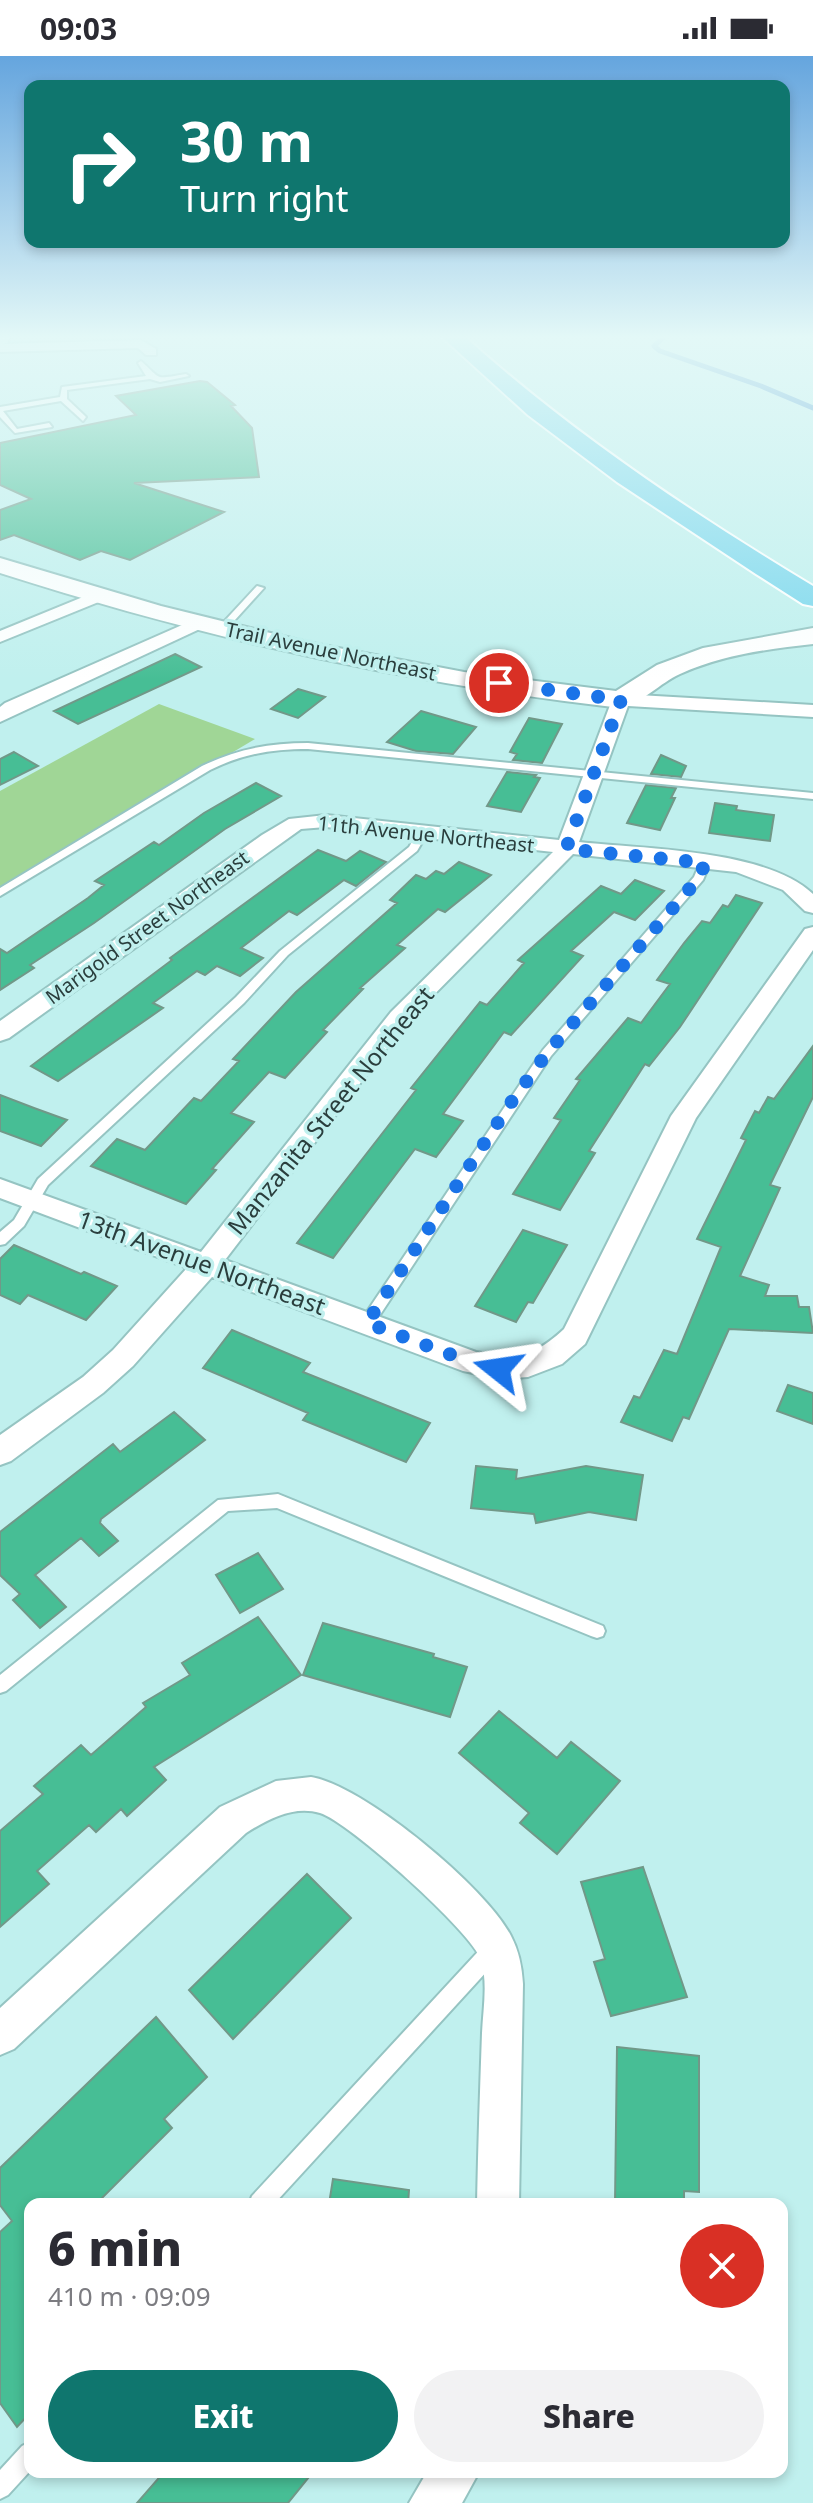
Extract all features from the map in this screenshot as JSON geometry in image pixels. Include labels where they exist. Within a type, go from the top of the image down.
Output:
[{"type":"main road","points":[[592,451],[813,598]]},
{"type":"street","name":"Trail Avenue Northeast","points":[[0,565],[210,626],[440,674],[621,700],[813,711]]},
{"type":"street","points":[[0,637],[100,595]]},
{"type":"street","points":[[0,716],[12,707],[210,626]]},
{"type":"street","points":[[621,700],[651,679],[695,656],[813,636]]},
{"type":"street","name":"Manzanita Street Northeast","points":[[0,1452],[93,1385],[123,1358],[207,1264],[399,1017],[566,849],[621,700]]},
{"type":"street","name":"11th Avenue Northeast","points":[[296,823],[326,821],[751,869],[791,885],[813,906]]},
{"type":"street","name":"Marigold Street Northeast","points":[[0,1033],[269,839],[296,823]]},
{"type":"street","name":"13th Avenue Northeast","points":[[0,1188],[473,1363],[517,1370],[560,1352],[575,1336],[684,1116],[813,934]]},
{"type":"street","points":[[0,2035],[233,1820],[266,1800],[297,1792],[327,1797],[350,1810],[480,1923],[496,1947],[503,1986],[498,2198]]},
{"type":"street","points":[[433,2503],[452,2478]]},
{"type":"lane","points":[[210,626],[260,588]]},
{"type":"lane","points":[[0,893],[206,768],[250,749],[308,746],[813,796]]},
{"type":"lane","points":[[0,1240],[19,1223],[43,1182],[240,1000],[284,953],[413,849],[423,832]]},
{"type":"lane","points":[[367,1323],[510,1104],[547,1053],[699,878],[705,863]]},
{"type":"lane","points":[[0,1685],[224,1505],[278,1501],[597,1631]]},
{"type":"lane","points":[[266,2198],[496,1947]]},
{"type":"lane","points":[[0,2487],[24,2461]]},
{"type":"green space","points":[[159,704],[255,739],[0,891],[0,791]]},
{"type":"building","points":[[0,451],[255,451],[259,477],[134,483],[224,512],[130,560],[101,551],[80,560],[14,535],[0,540],[0,510],[31,499],[0,485]]},
{"type":"building","points":[[175,654],[201,667],[78,724],[54,711]]},
{"type":"building","points":[[298,689],[325,697],[298,718],[271,709]]},
{"type":"building","points":[[421,711],[476,727],[453,754],[416,751],[387,742]]},
{"type":"building","points":[[529,718],[562,724],[542,763],[513,760],[517,754],[510,752]]},
{"type":"building","points":[[14,752],[38,766],[0,785],[0,759]]},
{"type":"building","points":[[661,755],[686,766],[681,777],[651,774]]},
{"type":"building","points":[[507,772],[540,778],[521,812],[487,806]]},
{"type":"building","points":[[256,783],[281,796],[225,829],[30,965],[34,968],[0,990],[0,949],[7,953],[104,885],[95,881],[154,842],[159,845],[204,813]]},
{"type":"building","points":[[646,785],[676,788],[671,798],[675,798],[660,830],[627,823]]},
{"type":"building","points":[[715,803],[737,806],[736,810],[774,815],[770,841],[709,833]]},
{"type":"building","points":[[318,850],[346,861],[360,851],[386,862],[356,886],[344,880],[297,915],[289,911],[241,948],[263,958],[240,976],[217,966],[205,975],[197,971],[153,1003],[163,1008],[58,1081],[31,1066],[172,960],[170,958]]},
{"type":"building","points":[[459,862],[491,875],[445,912],[438,909],[397,945],[405,948],[360,988],[363,989],[323,1030],[327,1032],[285,1078],[269,1072],[231,1113],[254,1122],[186,1204],[91,1166],[117,1139],[145,1150],[194,1098],[201,1101],[239,1061],[233,1059],[296,992],[397,903],[390,900],[416,875],[426,879],[436,871],[444,874]]},
{"type":"building","points":[[635,880],[664,891],[635,920],[614,912],[571,951],[583,956],[511,1035],[504,1032],[443,1114],[463,1121],[436,1157],[415,1149],[333,1258],[297,1243],[416,1090],[411,1088],[480,1002],[487,1005],[524,963],[518,960],[601,886],[621,894]]},
{"type":"building","points":[[736,895],[762,903],[680,1027],[649,1066],[645,1064],[589,1151],[595,1153],[560,1210],[513,1194],[561,1120],[554,1118],[580,1080],[576,1079],[628,1018],[641,1023],[670,984],[657,980],[684,943],[702,921],[710,923],[723,905],[728,907]]},
{"type":"building","points":[[813,1046],[813,1097],[770,1185],[780,1188],[740,1276],[769,1285],[765,1296],[797,1296],[799,1307],[809,1307],[813,1333],[729,1329],[689,1419],[683,1417],[672,1441],[621,1422],[634,1396],[640,1398],[664,1350],[677,1354],[721,1247],[697,1239],[746,1140],[741,1138],[755,1111],[759,1113],[768,1097],[774,1099]]},
{"type":"building","points":[[0,1095],[67,1120],[41,1146],[0,1131]]},
{"type":"building","points":[[523,1230],[567,1245],[533,1303],[528,1302],[516,1322],[475,1306]]},
{"type":"building","points":[[14,1245],[117,1286],[86,1320],[28,1295],[20,1304],[0,1295],[0,1259]]},
{"type":"building","points":[[232,1330],[310,1363],[303,1372],[430,1423],[406,1462],[303,1420],[308,1413],[203,1368]]},
{"type":"building","points":[[788,1385],[813,1393],[813,1424],[777,1411]]},
{"type":"building","points":[[174,1412],[205,1440],[101,1519],[100,1523],[118,1541],[99,1556],[81,1538],[35,1575],[66,1607],[40,1628],[13,1600],[20,1594],[0,1575],[0,1532],[113,1444],[120,1452]]},
{"type":"building","points":[[476,1466],[517,1470],[516,1479],[586,1466],[643,1475],[636,1520],[589,1512],[536,1523],[534,1514],[471,1508]]},
{"type":"building","points":[[258,1553],[283,1589],[240,1613],[216,1575]]},
{"type":"building","points":[[258,1617],[301,1675],[154,1767],[166,1780],[127,1816],[121,1809],[96,1832],[89,1825],[37,1871],[49,1884],[0,1927],[0,1831],[43,1794],[34,1786],[81,1745],[91,1755],[146,1707],[143,1703],[190,1675],[182,1663]]},
{"type":"building","points":[[323,1623],[434,1654],[433,1657],[467,1667],[450,1717],[303,1675]]},
{"type":"building","points":[[499,1711],[557,1758],[571,1742],[620,1781],[557,1854],[520,1823],[529,1813],[459,1753]]},
{"type":"building","points":[[643,1867],[687,1997],[611,2016],[594,1962],[605,1959],[581,1882]]},
{"type":"building","points":[[307,1874],[351,1918],[233,2039],[189,1990]]},
{"type":"building","points":[[156,2017],[207,2077],[164,2119],[172,2128],[102,2198],[24,2198],[24,2419],[17,2427],[0,2403],[0,2232],[12,2221],[0,2205],[0,2168]]},
{"type":"building","points":[[617,2047],[699,2056],[699,2192],[684,2191],[684,2198],[615,2198]]},
{"type":"building","points":[[333,2179],[409,2190],[408,2198],[330,2198]]},
{"type":"building","points":[[159,2478],[308,2478],[288,2503],[137,2503]]},
{"type":"route","points":[[498,1369],[473,1363],[367,1323],[510,1104],[547,1053],[699,878],[705,863],[566,849],[621,700],[499,683]]}]
